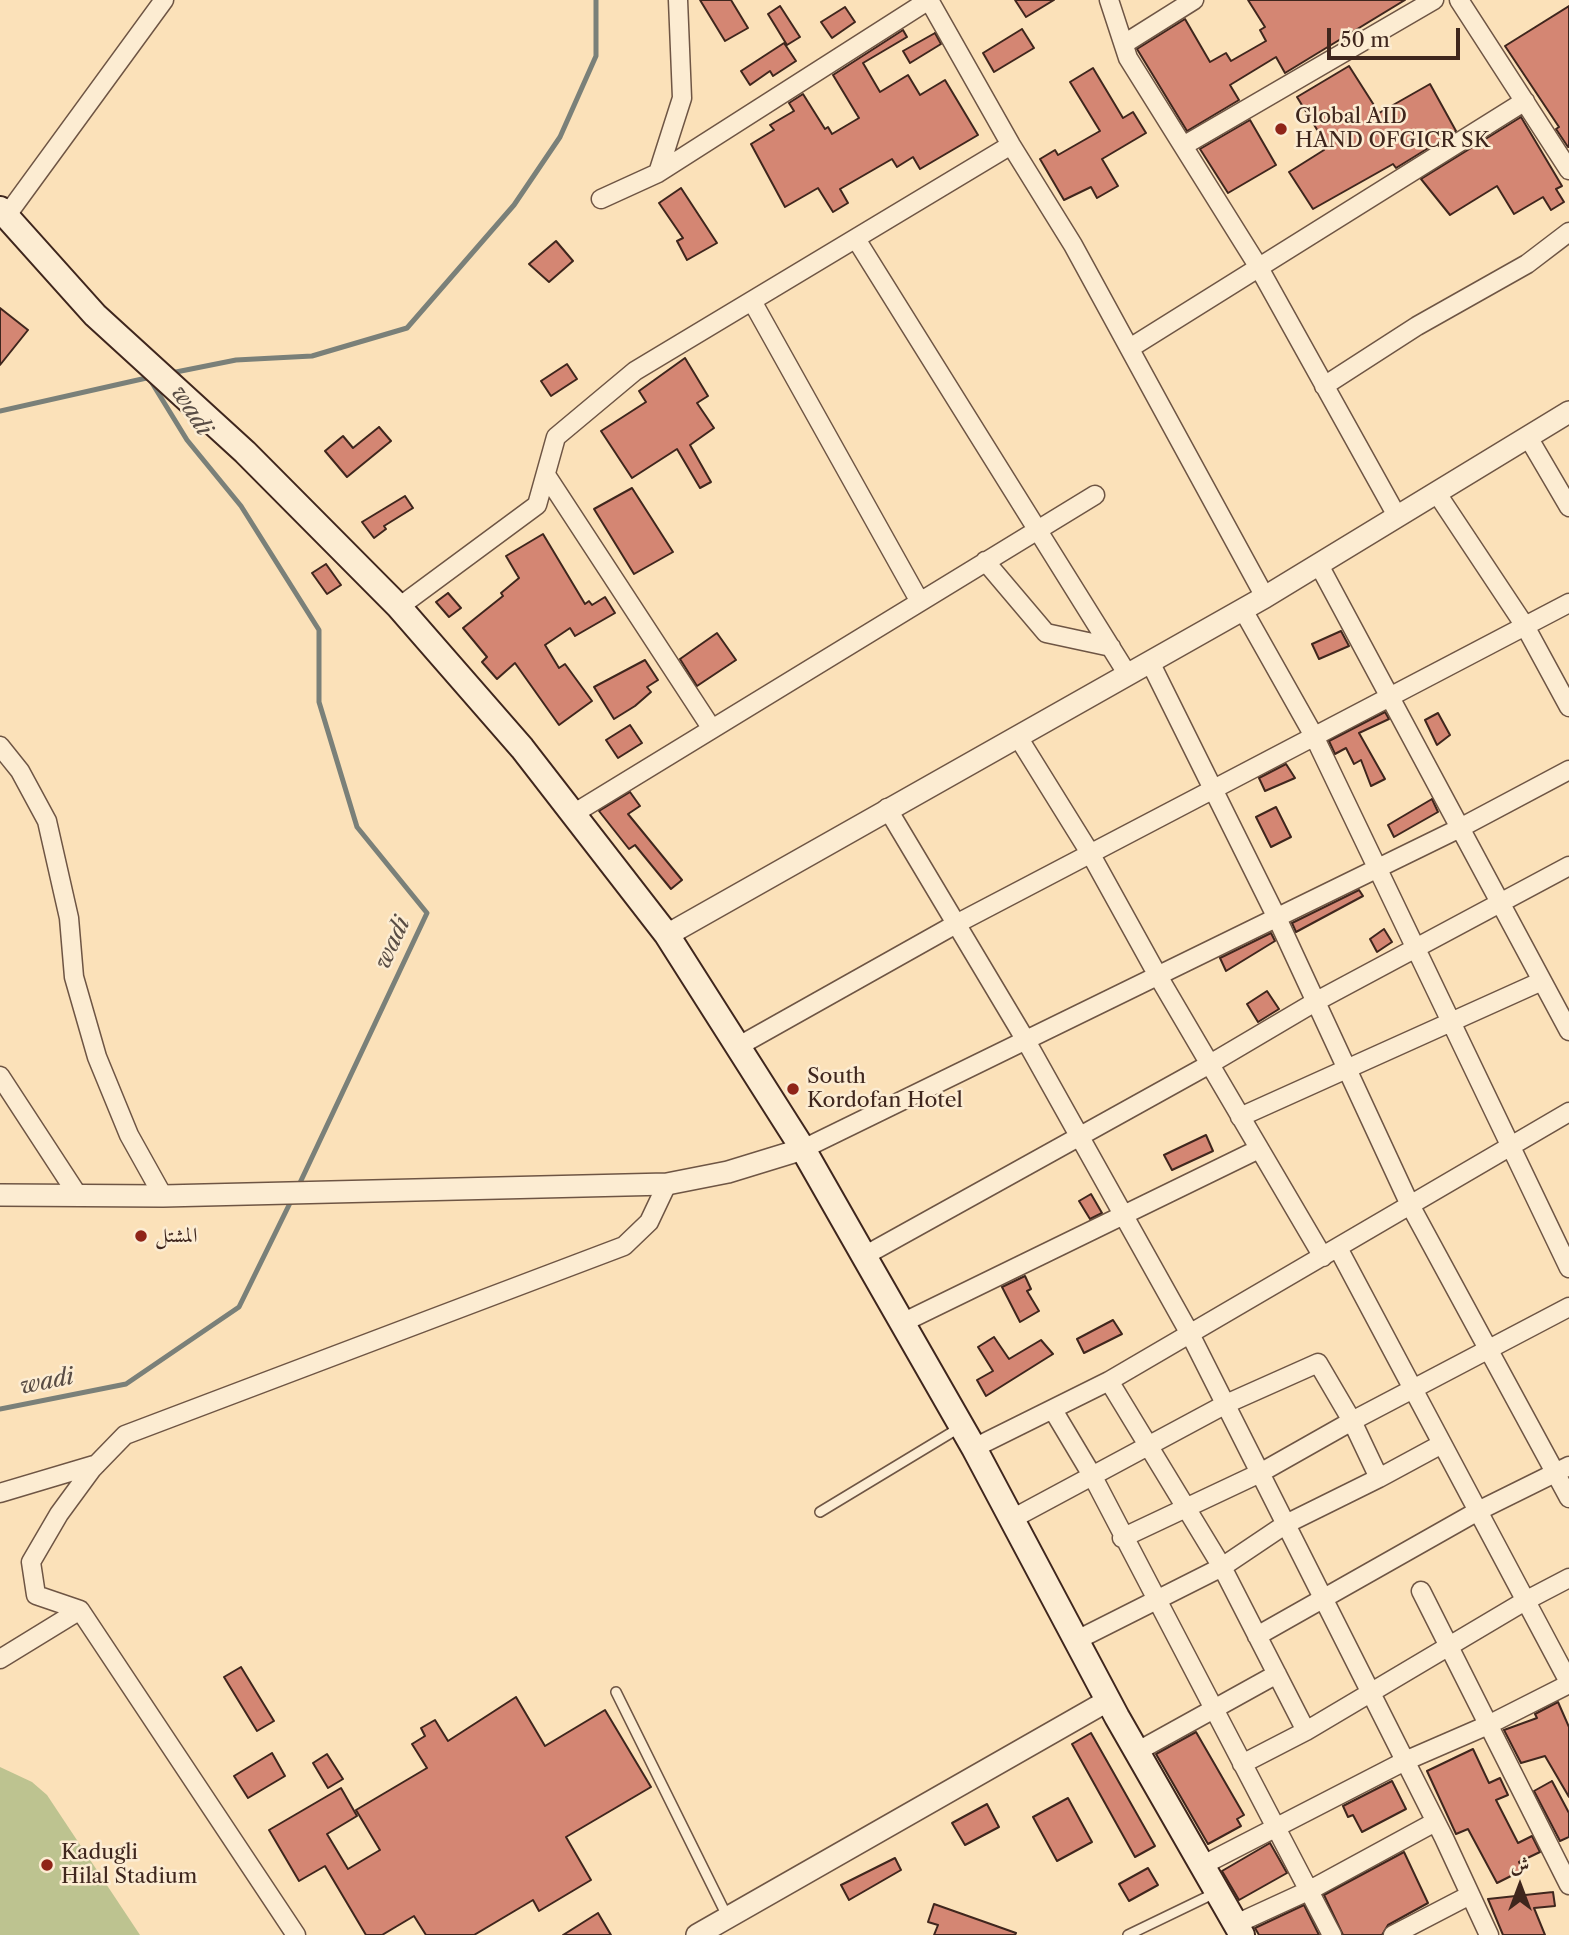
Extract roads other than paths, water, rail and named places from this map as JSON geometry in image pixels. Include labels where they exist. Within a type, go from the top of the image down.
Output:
[{"type":"main road","points":[[3,212],[95,316],[245,453],[399,607],[522,748],[667,935],[803,1149],[968,1437],[1109,1700],[1239,1930]]},
{"type":"street","points":[[3,212],[164,0]]},
{"type":"street","points":[[658,173],[682,98],[678,0]]},
{"type":"street","points":[[601,199],[658,173],[929,0],[1011,145],[1073,245],[1265,597]]},
{"type":"street","points":[[1109,0],[1128,58],[1258,267],[1397,516]]},
{"type":"street","points":[[1124,44],[1194,0]]},
{"type":"street","points":[[1183,146],[1434,0]]},
{"type":"street","points":[[1459,0],[1569,170]]},
{"type":"street","points":[[1130,348],[1525,101]]},
{"type":"street","points":[[399,607],[537,505],[556,437],[635,372],[1011,145]]},
{"type":"street","points":[[1324,386],[1418,326],[1527,264],[1569,232]]},
{"type":"street","points":[[856,239],[1128,675]]},
{"type":"street","points":[[752,301],[920,602]]},
{"type":"street","points":[[667,935],[887,808],[1243,610],[1569,412]]},
{"type":"street","points":[[1528,437],[1569,507]]},
{"type":"street","points":[[546,475],[712,729]]},
{"type":"street","points":[[1436,492],[1525,626],[1569,707]]},
{"type":"street","points":[[573,814],[1094,495]]},
{"type":"street","points":[[985,561],[1046,633],[1111,647]]},
{"type":"street","points":[[1319,565],[1569,1031]]},
{"type":"street","points":[[737,1047],[956,924],[1569,603]]},
{"type":"street","points":[[1243,610],[1314,736],[1569,1268]]},
{"type":"street","points":[[1150,662],[1277,918],[1410,1205],[1488,1350],[1562,1470],[1569,1498]]},
{"type":"street","points":[[1018,737],[1090,853],[1259,1149],[1331,1252],[1413,1391],[1569,1683],[1488,1725],[1405,1761],[1203,1865]]},
{"type":"street","points":[[0,746],[20,771],[47,821],[60,866],[69,918],[74,977],[97,1057],[129,1135],[163,1196]]},
{"type":"street","points":[[0,1195],[163,1196],[667,1184],[728,1172],[803,1149],[1460,828],[1569,770]]},
{"type":"street","points":[[887,808],[1025,1039],[1191,1334],[1489,1935]]},
{"type":"street","points":[[864,1256],[1210,1064],[1315,1002],[1569,866]]},
{"type":"street","points":[[1240,1117],[1542,981]]},
{"type":"street","points":[[0,1076],[77,1194]]},
{"type":"street","points":[[968,1437],[1053,1410],[1109,1381],[1569,1111]]},
{"type":"street","points":[[902,1323],[1259,1149]]},
{"type":"street","points":[[296,1935],[80,1610],[36,1595],[31,1562],[59,1514],[98,1463],[125,1435],[624,1246],[649,1222],[667,1184]]},
{"type":"street","points":[[1122,1538],[1260,1473],[1352,1421],[1569,1307]]},
{"type":"street","points":[[1013,1519],[1226,1404],[1318,1363],[1352,1421],[1379,1478]]},
{"type":"street","points":[[1109,1381],[1222,1567],[1306,1731]]},
{"type":"street","points":[[1053,1410],[1093,1476],[1122,1538],[1332,1935]]},
{"type":"street","points":[[1077,1640],[1222,1567],[1286,1524],[1440,1444]]},
{"type":"street","points":[[0,1493],[98,1463]]},
{"type":"street","points":[[1256,1636],[1478,1511],[1562,1470]]},
{"type":"street","points":[[1242,1764],[1306,1731],[1525,1601],[1569,1578]]},
{"type":"street","points":[[1421,1591],[1569,1885]]},
{"type":"street","points":[[0,1659],[80,1610]]},
{"type":"street","points":[[1138,1751],[1277,1674]]},
{"type":"street","points":[[697,1935],[1109,1700]]},
{"type":"street","points":[[1239,1930],[1435,1822]]},
{"type":"street","points":[[1393,1935],[1470,1895]]},
{"type":"street","points":[[727,1918],[741,1935]]},
{"type":"lane","points":[[820,1512],[968,1437]]},
{"type":"lane","points":[[616,1692],[727,1918]]},
{"type":"lane","points":[[1128,1935],[1217,1891]]},
{"type":"waterway","name":"wadi","points":[[171,373],[236,360],[312,356],[407,328],[514,205],[560,137],[596,56],[596,0]]},
{"type":"waterway","name":"wadi","points":[[0,411],[151,377]]},
{"type":"waterway","name":"wadi","points":[[149,378],[187,440],[241,506],[319,630],[319,702],[357,827],[427,913],[298,1187]]},
{"type":"waterway","name":"wadi","points":[[0,1409],[126,1384],[239,1307],[292,1199]]},
{"type":"place","name":"Global AID HAND OFGICR SK","points":[[1281,129]]},
{"type":"place","name":"South Kordofan Hotel","points":[[793,1089]]},
{"type":"place","name":"المشتل","points":[[141,1236]]},
{"type":"place","name":"Kadugli Hilal Stadium","points":[[47,1865]]}]
